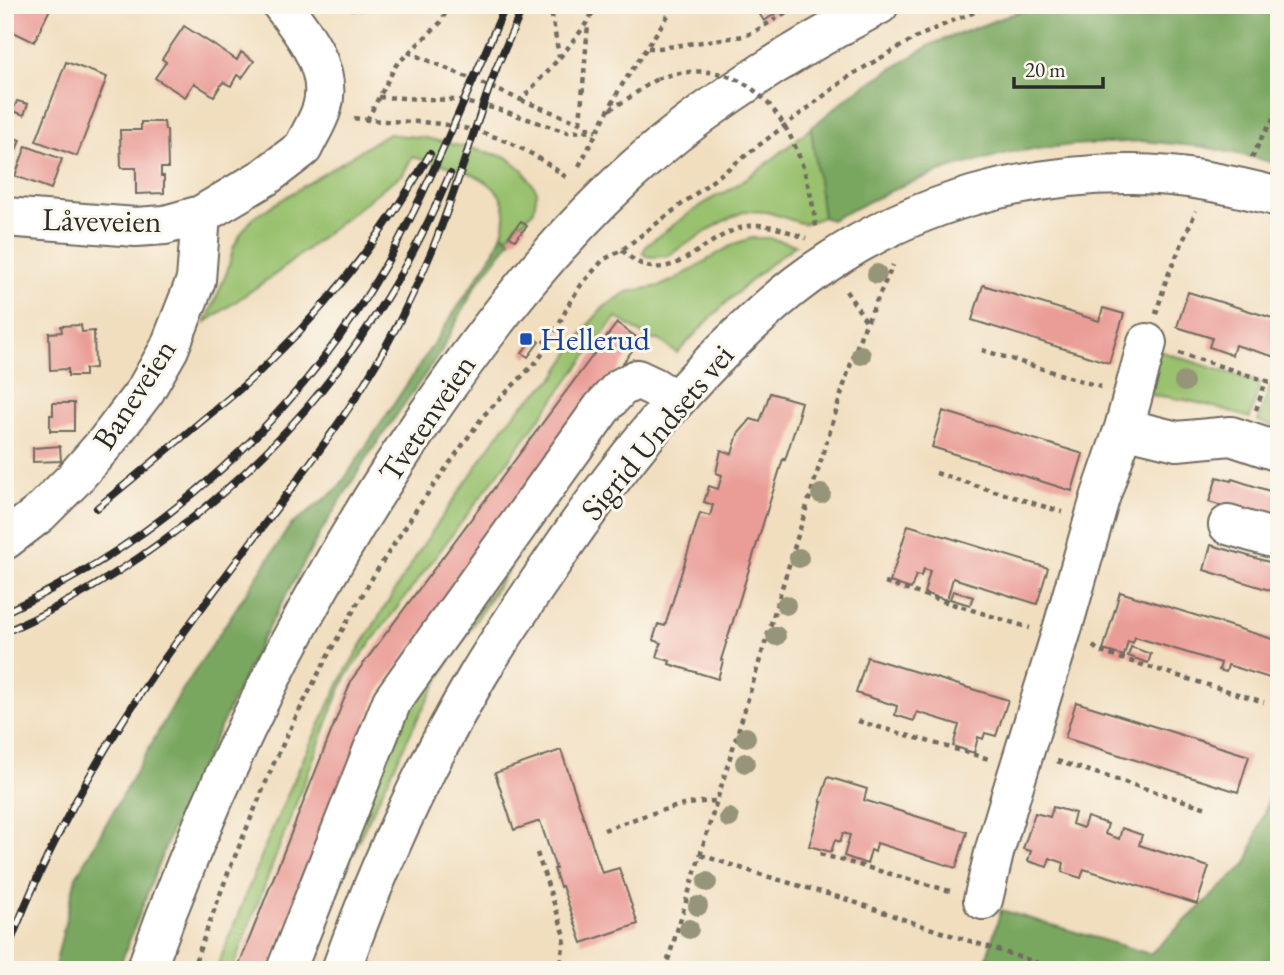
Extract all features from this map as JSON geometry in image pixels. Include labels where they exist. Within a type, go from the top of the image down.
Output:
[{"type":"street","points":[[282,5],[318,61],[324,78],[324,98],[335,113]]},
{"type":"street","name":"Tvetenveien","points":[[146,970],[188,857],[244,733],[304,614],[379,488],[481,339],[557,246],[598,202],[650,156],[723,98],[765,69],[879,5]]},
{"type":"street","name":"Låveveien","points":[[9,216],[136,228],[164,225],[201,215],[265,177],[303,148],[335,113]]},
{"type":"street","name":"Sigrid Undsets vei","points":[[341,970],[412,800],[478,675],[570,537],[647,432],[712,361],[782,295],[857,244],[940,206],[989,191],[1037,181],[1088,175],[1136,174],[1246,188],[1279,197]]},
{"type":"street","name":"Baneveien","points":[[5,540],[39,514],[73,480],[145,391],[169,349],[196,280],[201,215]]},
{"type":"street","points":[[984,900],[995,849],[1100,498],[1130,418],[1147,343]]},
{"type":"street","points":[[286,970],[392,701],[602,408],[620,388],[637,379],[675,400]]},
{"type":"street","points":[[1130,418],[1177,441],[1231,436],[1279,452]]},
{"type":"street","points":[[1228,525],[1279,540]]},
{"type":"path","points":[[330,5],[356,9],[388,5]]},
{"type":"path","points":[[367,120],[396,65],[441,22],[449,5]]},
{"type":"path","points":[[461,5],[467,8],[469,5]]},
{"type":"path","points":[[557,5],[552,16],[559,57]]},
{"type":"path","points":[[521,100],[588,23],[597,5]]},
{"type":"path","points":[[579,166],[620,88],[674,5]]},
{"type":"path","points":[[648,48],[744,36],[798,5]]},
{"type":"path","points":[[192,970],[228,873],[269,775],[300,709],[348,620],[395,543],[456,453],[490,408],[538,360],[571,300],[591,273],[603,260],[622,250],[851,75],[917,37],[993,5]]},
{"type":"path","points":[[580,123],[588,23]]},
{"type":"path","points":[[408,52],[596,131]]},
{"type":"path","points":[[610,109],[624,103],[657,79],[674,73],[716,73],[747,85],[762,96],[790,134],[802,162],[816,227]]},
{"type":"path","points":[[379,97],[453,100],[498,108],[566,132],[596,131]]},
{"type":"path","points":[[1251,163],[1261,139],[1279,109]]},
{"type":"path","points":[[335,113],[367,120],[440,124],[504,139],[527,150],[567,178]]},
{"type":"path","points":[[1198,206],[1166,280],[1147,343],[1279,385]]},
{"type":"path","points":[[665,970],[848,372],[911,219]]},
{"type":"path","points":[[622,250],[640,265],[659,269],[678,264],[733,230],[748,226],[772,227],[813,240]]},
{"type":"path","points":[[841,283],[867,322]]},
{"type":"path","points":[[543,340],[549,344]]},
{"type":"path","points":[[982,350],[1130,418]]},
{"type":"path","points":[[1255,413],[1266,381]]},
{"type":"path","points":[[936,473],[1066,513],[1100,498]]},
{"type":"path","points":[[858,721],[997,761],[1025,751],[1207,808]]},
{"type":"path","points":[[604,830],[661,811],[717,801]]},
{"type":"path","points":[[537,853],[565,936],[559,970]]},
{"type":"path","points":[[820,854],[984,900]]},
{"type":"path","points":[[701,855],[1060,970]]},
{"type":"green space","points":[[1044,5],[1279,5],[1279,164],[1204,147],[1143,141],[1011,152],[951,168],[901,186],[831,220],[823,217],[811,128],[853,93],[932,44]]},
{"type":"green space","points":[[811,128],[823,217],[804,224],[767,212],[745,211],[667,256],[652,257],[643,253],[648,244],[691,212],[764,166]]},
{"type":"green space","points":[[387,134],[426,138],[507,157],[523,170],[537,191],[534,210],[523,222],[520,221],[507,237],[502,233],[505,214],[501,198],[492,187],[463,170],[412,157],[403,174],[277,273],[206,322],[227,272],[234,246],[254,217]]},
{"type":"green space","points":[[502,233],[511,240],[476,285],[440,353],[368,456],[319,535],[261,641],[172,829],[118,970],[54,970],[76,877],[178,697],[290,526],[336,490],[345,478],[494,252]]},
{"type":"green space","points":[[752,238],[769,238],[796,245],[748,283],[677,353],[616,317],[357,661],[346,677],[334,705],[232,970],[216,970],[269,837],[345,672],[423,545],[504,426],[554,378],[587,326],[604,307],[627,292],[660,286],[676,279],[734,244]]},
{"type":"green space","points":[[1153,349],[1260,383],[1250,418],[1176,398],[1151,395]]},
{"type":"green space","points":[[1270,386],[1279,389],[1279,429],[1258,421]]},
{"type":"green space","points":[[529,538],[447,665],[417,720],[359,839],[307,970],[299,970],[404,713]]},
{"type":"green space","points":[[1279,768],[1279,970],[983,970],[1001,910],[1150,954],[1247,863]]},
{"type":"building","points":[[5,5],[52,5],[34,42],[5,28]]},
{"type":"building","points":[[754,5],[774,5],[778,12],[764,21]]},
{"type":"building","points":[[184,26],[237,60],[241,52],[254,61],[242,78],[237,75],[231,86],[223,82],[214,96],[194,83],[185,97],[155,78],[166,62],[162,59]]},
{"type":"building","points":[[66,62],[107,77],[77,156],[36,141]]},
{"type":"building","points":[[17,101],[28,104],[24,115],[13,111]]},
{"type":"building","points":[[141,122],[164,122],[167,130],[168,168],[161,168],[164,193],[136,194],[136,168],[121,168],[120,130],[141,130]]},
{"type":"building","points":[[5,134],[20,140],[5,177]]},
{"type":"building","points":[[26,146],[62,159],[51,189],[15,176]]},
{"type":"building","points":[[521,221],[527,226],[515,240],[509,236]]},
{"type":"building","points":[[983,285],[1099,321],[1103,308],[1124,314],[1109,363],[972,320]]},
{"type":"building","points":[[1188,292],[1279,320],[1279,358],[1235,345],[1232,355],[1209,347],[1212,338],[1177,327]]},
{"type":"building","points":[[617,323],[640,340],[378,693],[269,970],[237,970],[352,679]]},
{"type":"building","points":[[81,325],[82,332],[94,331],[95,368],[85,369],[85,376],[68,376],[68,369],[50,370],[49,333],[62,332],[61,326]]},
{"type":"building","points":[[533,337],[539,342],[528,357],[522,353]]},
{"type":"building","points":[[770,393],[801,402],[800,413],[785,460],[783,459],[721,660],[723,661],[718,679],[669,664],[670,661],[657,657],[661,643],[653,640],[658,624],[665,626],[700,513],[710,516],[713,505],[704,502],[709,486],[718,489],[722,475],[716,473],[721,450],[732,454],[738,434],[751,419],[760,422]]},
{"type":"building","points":[[53,403],[74,403],[74,431],[50,431]]},
{"type":"building","points":[[943,411],[1083,454],[1072,491],[932,447]]},
{"type":"building","points":[[60,446],[61,461],[33,462],[33,448]]},
{"type":"building","points":[[1217,477],[1279,494],[1279,523],[1209,502]]},
{"type":"building","points":[[908,525],[1048,568],[1037,604],[953,578],[947,600],[924,593],[930,571],[924,569],[921,576],[916,575],[911,589],[890,582]]},
{"type":"building","points":[[1211,545],[1279,565],[1279,593],[1204,570]]},
{"type":"building","points":[[953,591],[973,597],[970,605],[950,599]]},
{"type":"building","points":[[1120,592],[1279,641],[1279,681],[1228,665],[1226,672],[1219,670],[1221,663],[1135,637],[1133,643],[1128,641],[1124,656],[1103,650]]},
{"type":"building","points":[[1131,647],[1151,654],[1148,663],[1128,656]]},
{"type":"building","points":[[867,657],[1008,700],[996,736],[985,733],[983,739],[978,737],[974,753],[953,746],[959,725],[917,712],[914,721],[895,715],[897,706],[856,693]]},
{"type":"building","points":[[1076,702],[1249,756],[1238,792],[1065,738]]},
{"type":"building","points":[[561,750],[602,873],[619,868],[638,924],[582,943],[562,886],[560,887],[540,821],[514,830],[495,773]]},
{"type":"building","points":[[828,777],[867,789],[864,800],[967,832],[956,868],[877,843],[875,852],[871,850],[867,864],[844,856],[850,835],[843,833],[840,842],[835,840],[831,852],[809,846]]},
{"type":"building","points":[[1053,807],[1075,813],[1072,824],[1083,828],[1087,817],[1108,824],[1105,834],[1119,839],[1122,828],[1142,835],[1139,845],[1209,867],[1197,904],[1084,869],[1081,878],[1062,872],[1064,863],[1050,858],[1047,867],[1028,861],[1031,851],[1023,849],[1035,813],[1050,817]]},
{"type":"railway","points":[[5,612],[63,583],[119,549],[172,511],[222,468],[269,422],[312,372],[351,319],[403,233],[506,5]]},
{"type":"railway","points":[[495,71],[524,5]]},
{"type":"railway","points":[[5,956],[53,845],[91,774],[133,705],[335,429],[381,355],[433,248],[498,64]]},
{"type":"railway","points":[[97,508],[245,385],[294,337],[358,263],[430,154]]},
{"type":"railway","points":[[5,632],[63,604],[118,571],[221,494],[268,449],[312,402],[387,297],[421,237],[450,174]]},
{"type":"place","name":"Hellerud","points":[[526,339]]}]
